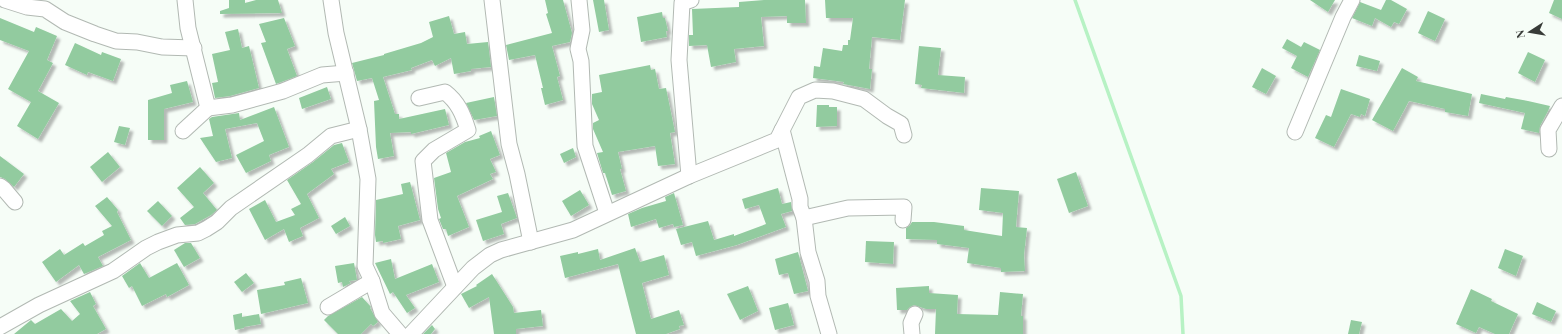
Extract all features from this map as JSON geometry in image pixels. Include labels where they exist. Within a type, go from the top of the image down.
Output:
[{"type":"street","points":[[5,0],[27,7],[47,5],[65,22],[116,41],[137,42],[162,47],[194,48]]},
{"type":"street","points":[[185,0],[188,28],[208,108]]},
{"type":"street","points":[[331,0],[336,33],[360,129],[368,178],[365,266],[372,281],[382,313],[400,334]]},
{"type":"street","points":[[492,0],[509,144],[517,174],[531,242]]},
{"type":"street","points":[[579,0],[582,30],[578,49],[585,146],[607,213]]},
{"type":"street","points":[[689,176],[679,60],[682,3],[691,0]]},
{"type":"street","points":[[1295,132],[1343,17],[1352,0]]},
{"type":"street","points":[[183,131],[208,108],[232,105],[283,91],[322,75],[346,73]]},
{"type":"street","points":[[411,334],[473,268],[490,255],[501,250],[573,230],[607,213],[636,202],[689,176],[777,140],[799,97],[815,90],[833,91],[864,99],[887,116],[901,124],[904,135]]},
{"type":"street","points":[[419,98],[445,92],[457,104],[463,114],[468,130],[434,150],[423,161],[430,220],[455,287]]},
{"type":"street","points":[[1549,149],[1548,130],[1562,106]]},
{"type":"street","points":[[0,327],[53,299],[113,271],[146,248],[158,242],[177,235],[198,233],[206,229],[217,222],[237,203],[308,156],[331,136],[360,129]]},
{"type":"street","points":[[782,130],[800,199],[808,252],[817,281],[818,296],[829,334]]},
{"type":"street","points":[[0,186],[15,202]]},
{"type":"street","points":[[804,218],[848,208],[904,207],[903,220]]},
{"type":"street","points":[[328,307],[372,281]]},
{"type":"street","points":[[912,334],[911,323],[915,314]]},
{"type":"building","points":[[229,0],[245,0],[245,3],[256,0],[278,0],[282,13],[220,14],[220,11],[229,8]]},
{"type":"building","points":[[545,0],[563,0],[572,33],[570,42],[552,46],[560,76],[557,77],[563,100],[545,105],[541,88],[543,88],[535,55],[509,60],[506,45],[552,33],[546,14],[548,13]]},
{"type":"building","points":[[593,0],[604,0],[609,30],[599,32]]},
{"type":"building","points":[[764,0],[805,0],[806,23],[787,23],[787,16],[761,17],[764,46],[734,49],[736,62],[711,67],[707,45],[689,46],[689,35],[693,35],[692,9],[739,7],[739,2]]},
{"type":"building","points":[[825,0],[905,0],[900,40],[872,37],[869,69],[872,69],[870,89],[843,84],[844,82],[813,78],[814,66],[820,67],[823,48],[842,51],[843,45],[848,45],[848,40],[850,40],[853,18],[826,18]]},
{"type":"building","points":[[1310,0],[1335,0],[1328,12]]},
{"type":"building","points":[[1386,0],[1391,0],[1407,9],[1399,24],[1394,22],[1391,27],[1375,18],[1372,26],[1352,18],[1360,2],[1381,10]]},
{"type":"building","points":[[1554,0],[1562,0],[1562,19],[1549,13]]},
{"type":"building","points":[[1428,11],[1445,19],[1435,41],[1418,33]]},
{"type":"building","points":[[662,12],[668,31],[666,31],[667,37],[641,42],[637,17]]},
{"type":"building","points":[[449,16],[454,34],[465,32],[467,44],[488,42],[491,67],[471,69],[471,71],[454,74],[451,58],[435,66],[432,60],[411,68],[412,70],[383,77],[395,114],[399,114],[399,119],[445,109],[449,125],[411,134],[411,132],[390,133],[394,156],[378,159],[374,101],[379,100],[372,78],[357,81],[352,63],[384,55],[421,43],[433,37],[429,22]]},
{"type":"building","points":[[0,18],[34,32],[36,27],[57,36],[47,60],[53,63],[38,91],[59,103],[38,139],[17,126],[31,102],[8,89],[29,51],[0,40]]},
{"type":"building","points":[[284,18],[295,46],[287,49],[297,76],[276,84],[261,43],[266,42],[259,24]]},
{"type":"building","points":[[238,29],[242,48],[249,46],[259,88],[230,96],[215,98],[212,83],[218,82],[212,54],[230,50],[225,32]]},
{"type":"building","points":[[1287,39],[1301,47],[1304,42],[1320,50],[1308,77],[1291,68],[1297,56],[1282,48]]},
{"type":"building","points":[[75,43],[101,55],[102,52],[121,59],[113,81],[88,72],[87,75],[65,65]]},
{"type":"building","points":[[919,46],[941,48],[938,75],[965,77],[964,93],[921,88],[922,85],[915,84]]},
{"type":"building","points":[[1528,52],[1545,60],[1535,82],[1518,73]]},
{"type":"building","points":[[1359,55],[1380,61],[1377,71],[1356,66]]},
{"type":"building","points":[[650,65],[651,70],[655,69],[659,89],[666,88],[675,132],[670,133],[675,164],[658,166],[655,146],[618,152],[622,169],[620,169],[626,191],[612,195],[597,153],[603,152],[593,129],[593,123],[599,120],[592,104],[592,94],[602,92],[599,75]]},
{"type":"building","points":[[1262,68],[1276,76],[1266,94],[1252,87]]},
{"type":"building","points":[[1402,68],[1418,77],[1416,81],[1472,94],[1468,116],[1445,112],[1445,109],[1409,101],[1393,131],[1372,120]]},
{"type":"building","points":[[187,81],[193,102],[164,109],[164,140],[148,140],[148,100],[172,93],[170,85]]},
{"type":"building","points":[[327,87],[331,99],[302,109],[299,98]]},
{"type":"building","points":[[1341,89],[1370,99],[1365,116],[1361,114],[1360,117],[1351,114],[1334,147],[1315,138],[1326,115],[1331,117]]},
{"type":"building","points":[[1481,94],[1505,99],[1506,97],[1550,106],[1540,126],[1539,133],[1521,129],[1525,113],[1479,103]]},
{"type":"building","points":[[494,97],[497,116],[474,120],[466,103]]},
{"type":"building","points":[[817,105],[837,107],[837,126],[816,127]]},
{"type":"building","points":[[274,107],[289,147],[269,155],[271,161],[246,173],[236,155],[264,141],[257,123],[225,129],[232,158],[216,162],[200,138],[213,136],[209,119],[212,117],[239,113],[240,120]]},
{"type":"building","points":[[119,126],[130,128],[125,145],[114,142]]},
{"type":"building","points":[[491,131],[500,155],[490,159],[496,172],[490,174],[493,179],[457,196],[469,227],[448,236],[446,229],[443,229],[439,219],[441,218],[438,209],[434,178],[451,172],[446,153],[465,142],[480,138],[479,136]]},
{"type":"building","points":[[342,143],[349,162],[331,169],[334,174],[307,194],[319,218],[300,228],[303,236],[289,242],[284,229],[265,240],[249,209],[265,200],[276,222],[295,215],[291,209],[301,204],[287,180],[334,145]]},
{"type":"building","points":[[573,148],[576,157],[564,163],[560,154]]},
{"type":"building","points":[[108,152],[120,167],[102,182],[90,167]]},
{"type":"building","points":[[0,156],[24,174],[14,187],[5,179],[0,177]]},
{"type":"building","points":[[200,167],[214,183],[203,193],[217,210],[195,224],[185,225],[180,218],[194,207],[177,188]]},
{"type":"building","points":[[1076,172],[1088,206],[1069,213],[1057,179]]},
{"type":"building","points":[[410,182],[420,220],[398,226],[401,239],[383,243],[383,241],[376,242],[376,200],[403,194],[401,184]]},
{"type":"building","points":[[778,188],[782,204],[791,202],[792,211],[781,214],[786,227],[737,245],[696,256],[692,242],[681,245],[676,229],[708,221],[714,240],[734,234],[734,236],[766,224],[759,205],[745,209],[742,199]]},
{"type":"building","points":[[981,188],[1019,191],[1016,227],[1027,228],[1024,255],[1025,271],[1001,272],[1001,268],[967,263],[969,248],[937,244],[937,240],[906,239],[906,228],[912,222],[934,222],[964,226],[964,230],[1002,236],[1003,213],[979,210]]},
{"type":"building","points":[[580,190],[589,205],[571,216],[562,201]]},
{"type":"building","points":[[508,193],[517,218],[501,224],[504,234],[483,241],[476,220],[502,212],[497,196]]},
{"type":"building","points":[[674,193],[683,225],[674,227],[673,224],[659,228],[656,219],[631,227],[628,214],[666,201],[665,197]]},
{"type":"building","points":[[107,197],[118,210],[117,212],[131,240],[98,257],[103,266],[84,274],[79,265],[56,282],[42,262],[60,249],[64,255],[83,243],[85,246],[104,235],[102,231],[112,226],[95,206]]},
{"type":"building","points":[[158,201],[172,216],[162,226],[147,211]]},
{"type":"building","points":[[345,217],[350,226],[336,234],[331,226]]},
{"type":"building","points":[[866,241],[894,242],[893,264],[865,262]]},
{"type":"building","points":[[185,243],[191,243],[200,258],[184,267],[174,250]]},
{"type":"building","points":[[635,248],[640,262],[664,255],[669,275],[642,283],[651,319],[679,310],[684,325],[679,326],[680,329],[666,334],[636,334],[618,264],[565,278],[560,256],[578,252],[578,254],[598,249],[600,260]]},
{"type":"building","points":[[1505,249],[1523,256],[1516,276],[1498,268]]},
{"type":"building","points":[[798,252],[808,291],[794,294],[788,273],[779,275],[775,259]]},
{"type":"building","points":[[391,259],[395,279],[432,264],[439,282],[406,295],[415,308],[407,313],[393,292],[390,294],[375,263]]},
{"type":"building","points":[[140,263],[149,278],[177,263],[189,285],[167,297],[166,294],[142,306],[132,286],[129,288],[122,276]]},
{"type":"building","points":[[354,263],[357,280],[349,281],[351,283],[343,287],[342,282],[338,283],[335,266]]},
{"type":"building","points":[[246,273],[254,283],[242,292],[234,282]]},
{"type":"building","points":[[492,274],[513,307],[514,313],[541,310],[543,326],[516,329],[516,334],[494,334],[489,297],[469,308],[461,294],[477,286],[476,285]]},
{"type":"building","points":[[301,278],[308,303],[261,314],[257,290],[285,285],[284,282]]},
{"type":"building","points":[[748,286],[758,311],[740,320],[727,294]]},
{"type":"building","points":[[929,286],[929,293],[958,295],[957,314],[998,315],[1000,292],[1023,294],[1021,316],[1023,316],[1023,334],[935,334],[936,309],[926,309],[914,305],[907,310],[897,310],[896,288]]},
{"type":"building","points":[[1471,289],[1492,299],[1491,301],[1518,314],[1509,334],[1495,334],[1479,327],[1476,333],[1456,324]]},
{"type":"building","points":[[90,292],[96,304],[93,306],[106,329],[97,334],[14,334],[31,320],[35,324],[61,309],[72,321],[80,314],[70,301]]},
{"type":"building","points":[[362,297],[371,307],[370,308],[378,322],[373,326],[371,324],[361,334],[338,334],[324,320],[328,316]]},
{"type":"building","points":[[1537,302],[1556,311],[1551,322],[1532,314]]},
{"type":"building","points":[[788,303],[794,325],[775,330],[769,308]]},
{"type":"building","points":[[242,313],[242,317],[259,314],[261,324],[235,330],[233,315]]},
{"type":"building","points":[[1351,320],[1362,322],[1359,334],[1348,334]]},
{"type":"building","points":[[432,325],[435,329],[431,334],[423,334]]},
{"type":"waterway","points":[[1075,0],[1181,296],[1183,334]]}]
